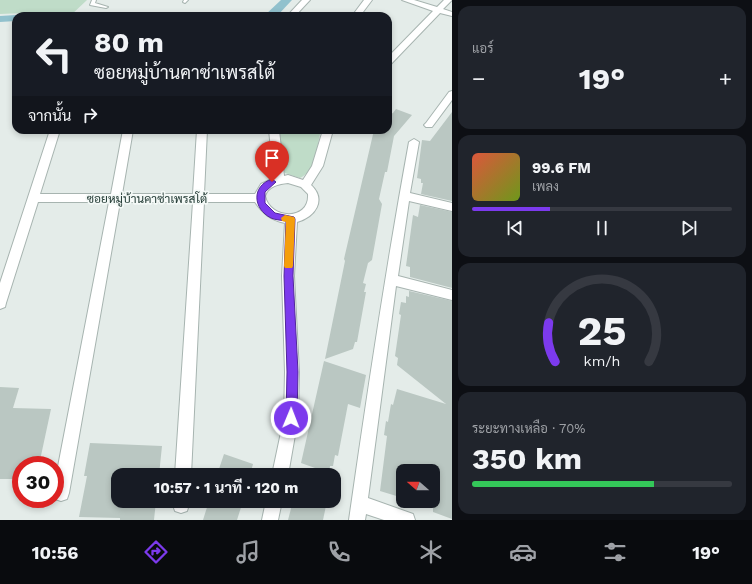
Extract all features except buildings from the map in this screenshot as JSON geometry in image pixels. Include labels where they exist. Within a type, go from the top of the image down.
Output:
[{"type":"street","points":[[295,12],[306,0]]},
{"type":"street","points":[[359,12],[368,0]]},
{"type":"street","points":[[406,0],[452,14]]},
{"type":"street","points":[[392,58],[448,0]]},
{"type":"street","points":[[428,125],[452,94]]},
{"type":"street","points":[[0,303],[54,134]]},
{"type":"street","points":[[64,476],[127,134]]},
{"type":"street","points":[[183,468],[202,134]]},
{"type":"street","points":[[274,134],[279,180]]},
{"type":"street","points":[[305,185],[313,178],[327,134]]},
{"type":"street","points":[[357,520],[376,373],[414,142]]},
{"type":"street","points":[[279,180],[296,181],[305,185],[313,196],[314,202],[312,208],[307,214],[291,219],[273,215],[262,204],[260,198],[261,192],[265,186],[279,180]]},
{"type":"street","points":[[404,196],[452,207]]},
{"type":"street","name":"ซอยหมู่บ้านคาซ่าเพรสโต้","points":[[34,198],[260,198]]},
{"type":"street","points":[[281,468],[291,418],[292,372],[288,276],[291,219]]},
{"type":"street","points":[[391,279],[452,295]]},
{"type":"street","points":[[359,503],[407,520]]},
{"type":"street","points":[[270,520],[273,508]]},
{"type":"lane","points":[[94,0],[92,4],[106,7]]},
{"type":"green space","points":[[0,0],[87,0],[74,12],[12,12],[12,14],[0,14]]},
{"type":"green space","points":[[278,134],[320,134],[313,164],[305,175],[300,178],[285,173],[282,168]]},
{"type":"waterway","points":[[274,12],[287,0]]},
{"type":"waterway","points":[[0,19],[12,18]]},
{"type":"slow traffic","points":[[285,218],[291,219],[289,266]]},
{"type":"route","points":[[272,182],[265,186],[261,192],[260,198],[262,204],[266,210],[273,215],[291,219],[288,276],[292,372],[291,418]]}]
